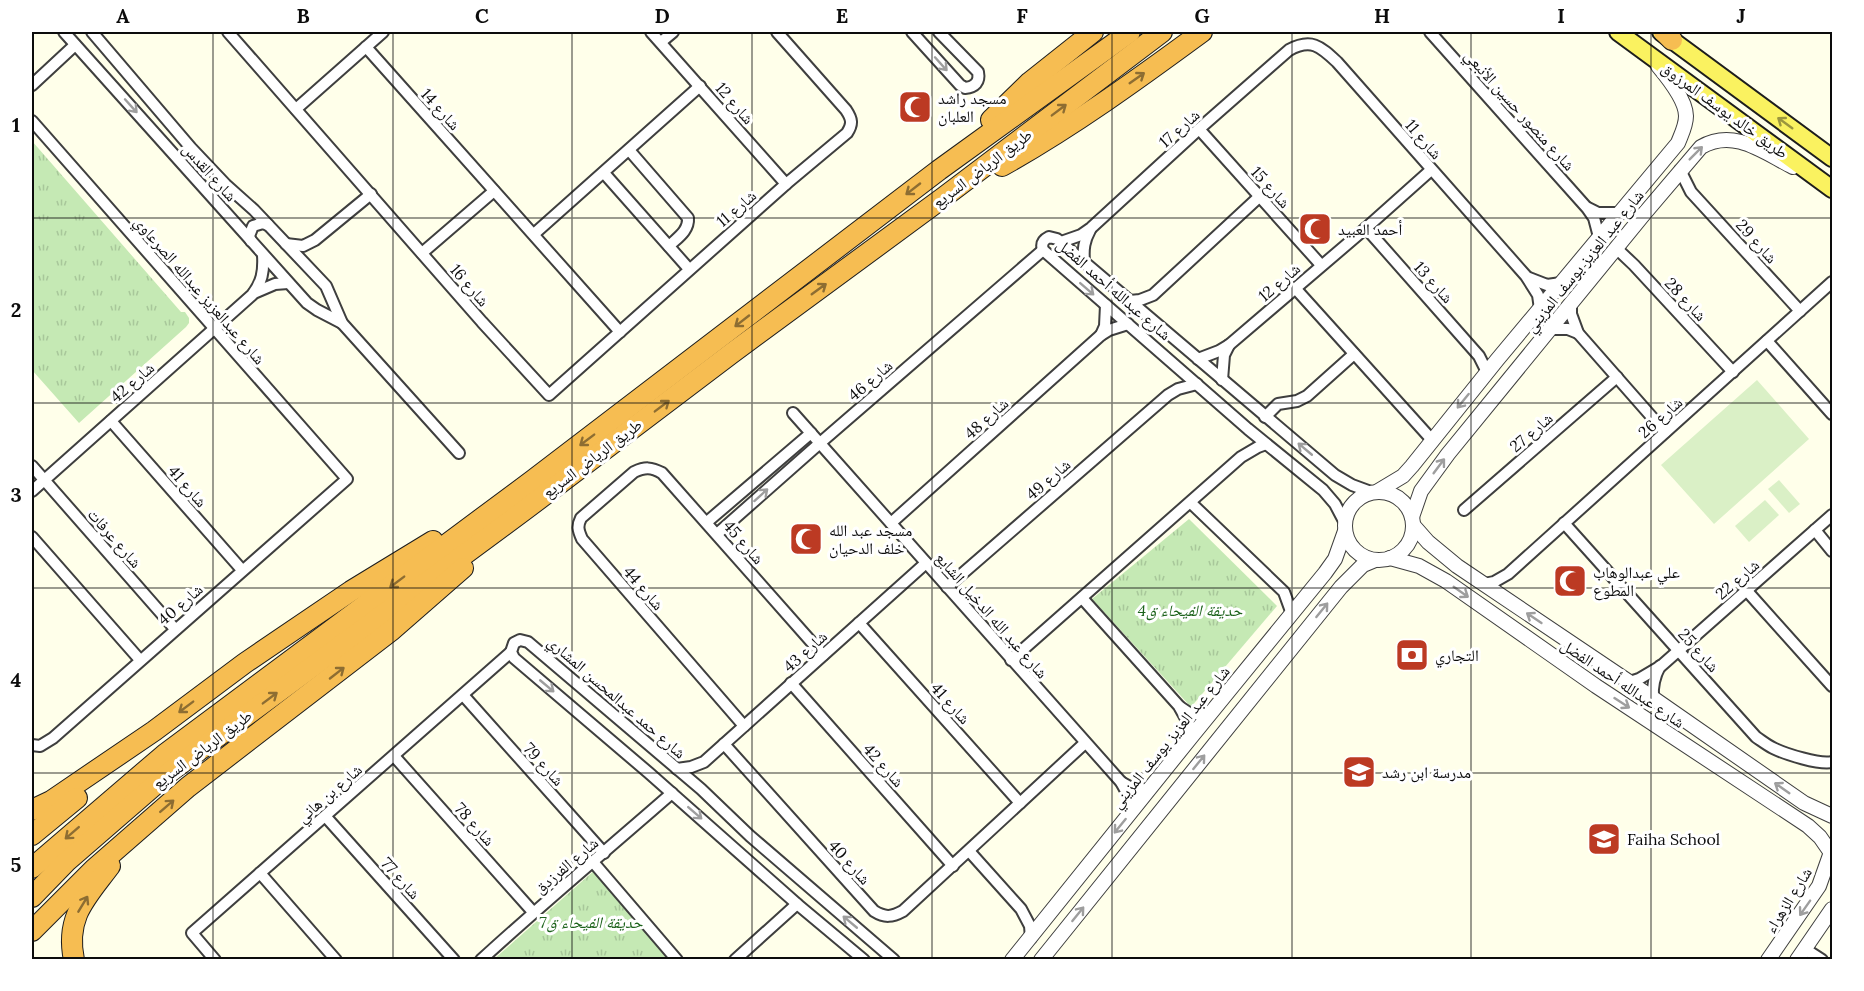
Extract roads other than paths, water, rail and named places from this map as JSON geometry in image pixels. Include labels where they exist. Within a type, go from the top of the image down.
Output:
[{"type":"highway","points":[[939,170],[1030,82],[1093,32]]},
{"type":"highway","name":"طريق الرياض السريع","points":[[32,897],[165,754],[533,480],[939,170],[1130,32]]},
{"type":"highway","name":"طريق الرياض السريع","points":[[32,868],[118,804],[171,771],[944,197],[1162,32]]},
{"type":"highway","points":[[944,197],[1029,151],[1107,100],[1202,32]]},
{"type":"highway","points":[[32,810],[51,801],[154,731],[245,663],[351,591],[533,480]]},
{"type":"highway","points":[[32,931],[60,900],[188,787],[392,630],[477,557],[525,508]]},
{"type":"highway","points":[[32,835],[115,768],[154,731]]},
{"type":"highway","points":[[74,960],[71,942],[73,920],[85,899],[134,835]]},
{"type":"highway","points":[[32,904],[48,905],[60,900]]},
{"type":"main road","name":"طريق خالد يوسف المرزوق","points":[[1618,32],[1833,190]]},
{"type":"main road","name":"طريق خالد يوسف المرزوق","points":[[1666,34],[1833,158]]},
{"type":"street","name":"شارع القدس","points":[[64,32],[307,303],[342,323]]},
{"type":"street","name":"شارع القدس","points":[[92,32],[191,148],[326,286],[342,323],[459,453]]},
{"type":"street","name":"شارع 16","points":[[228,32],[549,394]]},
{"type":"street","points":[[296,109],[383,32]]},
{"type":"street","name":"شارع 12","points":[[651,32],[786,184]]},
{"type":"street","points":[[661,42],[673,32]]},
{"type":"street","name":"شارع 11","points":[[549,394],[786,184],[847,133],[851,127],[852,122],[846,110],[777,32]]},
{"type":"street","points":[[912,32],[960,85],[974,86],[978,81],[978,72],[939,32]]},
{"type":"street","name":"شارع منصور حسين الأنبعي","points":[[1430,32],[1587,208],[1594,218],[1599,237]]},
{"type":"street","name":"شارع 11","points":[[1289,50],[1306,43],[1323,50],[1337,62],[1526,276],[1538,295],[1540,309]]},
{"type":"street","points":[[32,85],[75,45]]},
{"type":"street","name":"شارع 14","points":[[366,47],[620,332]]},
{"type":"street","name":"شارع 17","points":[[1061,242],[1081,235],[1091,228],[1289,50]]},
{"type":"street","name":"شارع عبد العزيز يوسف المزيني","points":[[1374,492],[1403,476],[1678,144],[1685,127],[1684,105],[1668,79],[1649,55]]},
{"type":"street","points":[[107,80],[110,69],[121,67]]},
{"type":"street","points":[[534,234],[700,86]]},
{"type":"street","name":"شارع عبدالعزيز عبدالله الصرعاوي","points":[[32,121],[347,479]]},
{"type":"street","name":"شارع 15","points":[[1199,129],[1320,265]]},
{"type":"street","name":"شارع عبد العزيز يوسف المزيني","points":[[1413,521],[1417,501],[1428,481],[1584,286],[1701,147],[1712,141],[1726,139],[1745,142],[1833,190]]},
{"type":"street","points":[[178,160],[189,158],[191,148]]},
{"type":"street","points":[[628,150],[688,218],[686,230],[669,246]]},
{"type":"street","name":"شارع 12","points":[[1198,358],[1229,345],[1431,170]]},
{"type":"street","name":"شارع 29","points":[[1680,170],[1691,192],[1800,311]]},
{"type":"street","points":[[604,173],[689,269]]},
{"type":"street","name":"شارع 29","points":[[1670,183],[1691,192]]},
{"type":"street","points":[[422,253],[494,192]]},
{"type":"street","points":[[286,244],[303,246],[315,240],[370,194]]},
{"type":"street","points":[[1142,336],[1147,338],[1156,335],[1157,325],[1151,319],[1150,301],[1154,295],[1259,196]]},
{"type":"street","points":[[1587,208],[1599,213],[1624,207],[1640,200],[1645,206],[1644,214]]},
{"type":"street","points":[[251,241],[249,236],[253,226],[263,223],[268,225]]},
{"type":"street","points":[[1084,261],[1083,248],[1091,228]]},
{"type":"street","name":"شارع 13","points":[[1366,228],[1479,356],[1487,372]]},
{"type":"street","name":"شارع عبدالله أحمد الفضل","points":[[1345,527],[1335,504],[1323,490],[1248,429],[1106,306],[1043,250],[1043,242],[1049,237],[1054,237],[1061,242],[1335,475],[1352,485],[1374,492]]},
{"type":"street","points":[[307,266],[315,240]]},
{"type":"street","name":"شارع 28","points":[[1616,248],[1733,372]]},
{"type":"street","name":"شارع 46","points":[[717,534],[1043,250]]},
{"type":"street","name":"شارع 42","points":[[32,491],[252,295],[260,284],[264,270],[263,255]]},
{"type":"street","points":[[1584,255],[1585,264],[1588,267],[1599,268]]},
{"type":"street","points":[[1526,276],[1548,285],[1574,274],[1584,282],[1584,286]]},
{"type":"street","name":"شارع 26","points":[[1484,584],[1508,574],[1833,282]]},
{"type":"street","name":"شارع 42","points":[[252,295],[275,284],[288,283]]},
{"type":"street","points":[[307,303],[313,305],[322,303],[327,296],[326,286]]},
{"type":"street","points":[[1295,288],[1432,440]]},
{"type":"street","points":[[1130,301],[1154,295]]},
{"type":"street","points":[[1571,303],[1571,314],[1578,333],[1665,432]]},
{"type":"street","points":[[1101,335],[1105,326],[1106,306]]},
{"type":"street","name":"شارع 48","points":[[891,523],[1101,335],[1128,324]]},
{"type":"street","points":[[1550,329],[1568,329],[1578,333]]},
{"type":"street","points":[[1165,357],[1162,348],[1164,344],[1171,339],[1176,340]]},
{"type":"street","points":[[1767,341],[1831,411]]},
{"type":"street","points":[[1222,380],[1224,355],[1229,345]]},
{"type":"street","points":[[1265,417],[1278,404],[1307,396],[1354,354]]},
{"type":"street","points":[[1479,356],[1497,360]]},
{"type":"street","points":[[1168,395],[1173,384],[1175,366]]},
{"type":"street","name":"شارع 27","points":[[1464,510],[1617,377]]},
{"type":"street","name":"شارع 49","points":[[948,587],[1168,395],[1178,389],[1197,384]]},
{"type":"street","name":"شارع عبد الله الدخيل الشايع","points":[[793,413],[1121,782],[1135,807]]},
{"type":"street","name":"شارع 41","points":[[111,421],[242,570]]},
{"type":"street","points":[[1241,457],[1245,449],[1248,429]]},
{"type":"street","points":[[707,522],[811,433]]},
{"type":"street","points":[[1011,660],[1241,457],[1266,444]]},
{"type":"street","name":"شارع عرفات","points":[[32,466],[175,629]]},
{"type":"street","name":"شارع 45","points":[[634,472],[648,467],[662,472],[823,655]]},
{"type":"street","name":"شارع 44","points":[[634,472],[581,518],[578,530],[582,539],[744,726]]},
{"type":"street","points":[[1323,490],[1333,489],[1337,479],[1335,475]]},
{"type":"street","name":"شارع 40","points":[[32,745],[40,746],[47,743],[347,479]]},
{"type":"street","points":[[1041,960],[1341,587],[1363,565],[1375,560],[1390,558],[1404,549],[1412,534],[1413,521],[1407,507],[1399,498],[1389,493],[1374,492],[1357,500],[1350,507],[1345,527],[1347,538],[1353,548],[1363,556],[1375,560]]},
{"type":"street","points":[[1191,503],[1284,592],[1292,614]]},
{"type":"street","name":"شارع 22","points":[[1630,682],[1640,679],[1660,666],[1833,515]]},
{"type":"street","name":"شارع عبدالله أحمد الفضل","points":[[1413,521],[1440,553],[1484,584],[1804,803],[1833,816]]},
{"type":"street","name":"شارع 25","points":[[1564,523],[1756,737],[1772,748],[1808,759],[1833,762]]},
{"type":"street","name":"شارع عبد العزيز يوسف المزيني","points":[[1012,960],[1325,573],[1335,559],[1345,527]]},
{"type":"street","points":[[1815,530],[1833,551]]},
{"type":"street","points":[[32,537],[140,660]]},
{"type":"street","points":[[1427,570],[1425,564],[1427,557],[1433,553],[1440,553]]},
{"type":"street","name":"شارع عبدالله أحمد الفضل","points":[[1390,558],[1419,566],[1446,581],[1596,686],[1796,817],[1820,837],[1831,856]]},
{"type":"street","name":"شارع 43","points":[[677,769],[704,762],[926,563]]},
{"type":"street","points":[[1325,573],[1333,571],[1340,575],[1341,587]]},
{"type":"street","points":[[1508,574],[1505,589],[1508,600]]},
{"type":"street","points":[[1747,591],[1833,686]]},
{"type":"street","points":[[1284,592],[1299,595],[1309,592]]},
{"type":"street","points":[[1082,598],[1179,706],[1189,724],[1192,736]]},
{"type":"street","name":"شارع 41","points":[[859,623],[1020,803]]},
{"type":"street","name":"شارع حمد عبدالمحسن المشاري","points":[[511,652],[517,641],[528,642],[701,789],[750,836],[894,960]]},
{"type":"street","points":[[511,652],[864,960]]},
{"type":"street","name":"شارع بن هاني","points":[[215,960],[192,933],[511,652]]},
{"type":"street","points":[[1252,663],[1254,674],[1261,678],[1269,676]]},
{"type":"street","points":[[1653,698],[1652,688],[1660,666]]},
{"type":"street","name":"شارع 42","points":[[791,683],[953,866]]},
{"type":"street","points":[[1234,685],[1247,683],[1254,695]]},
{"type":"street","name":"شارع 79","points":[[463,695],[604,853]]},
{"type":"street","points":[[1179,706],[1189,713],[1208,716]]},
{"type":"street","points":[[1700,754],[1709,748],[1709,738]]},
{"type":"street","name":"شارع 40","points":[[724,744],[874,910],[881,915],[895,915],[903,911],[953,866],[1084,743]]},
{"type":"street","points":[[1724,770],[1725,758],[1732,754]]},
{"type":"street","name":"شارع 78","points":[[394,756],[533,912]]},
{"type":"street","points":[[701,789],[700,775],[704,762]]},
{"type":"street","points":[[1121,782],[1130,787],[1148,790]]},
{"type":"street","name":"شارع الفرزدق","points":[[481,960],[533,912],[672,793]]},
{"type":"street","points":[[1796,817],[1800,817],[1806,811],[1804,803]]},
{"type":"street","name":"شارع 77","points":[[326,816],[454,960]]},
{"type":"street","name":"شارع الزهراء","points":[[1768,960],[1819,886],[1831,856],[1830,841],[1833,833]]},
{"type":"street","points":[[739,852],[751,849],[753,845],[750,836]]},
{"type":"street","points":[[969,851],[1021,909],[1030,926],[1031,938]]},
{"type":"street","points":[[761,872],[759,863],[761,859],[765,856],[774,857]]},
{"type":"street","points":[[593,862],[677,960]]},
{"type":"street","points":[[260,873],[336,960]]},
{"type":"street","points":[[739,958],[798,904]]},
{"type":"street","points":[[1021,909],[1040,916],[1049,915]]},
{"type":"street","points":[[1822,960],[1801,954],[1833,909]]},
{"type":"place","name":"مسجد راشد العلبان","points":[[915,107]]},
{"type":"place","name":"أحمد العبيد","points":[[1315,229]]},
{"type":"place","name":"مسجد عبد الله خلف الدحيان","points":[[806,539]]},
{"type":"place","name":"علي عبدالوهاب المطوع","points":[[1570,581]]},
{"type":"place","name":"التجاري","points":[[1412,655]]},
{"type":"place","name":"مدرسة ابن رشد","points":[[1359,772]]},
{"type":"place","name":"Faiha School","points":[[1604,839]]},
{"type":"park label","name":"حديقة الفيحاء ق4","points":[[1190,610]]},
{"type":"park label","name":"حديقة الفيحاء ق7","points":[[591,922]]}]
